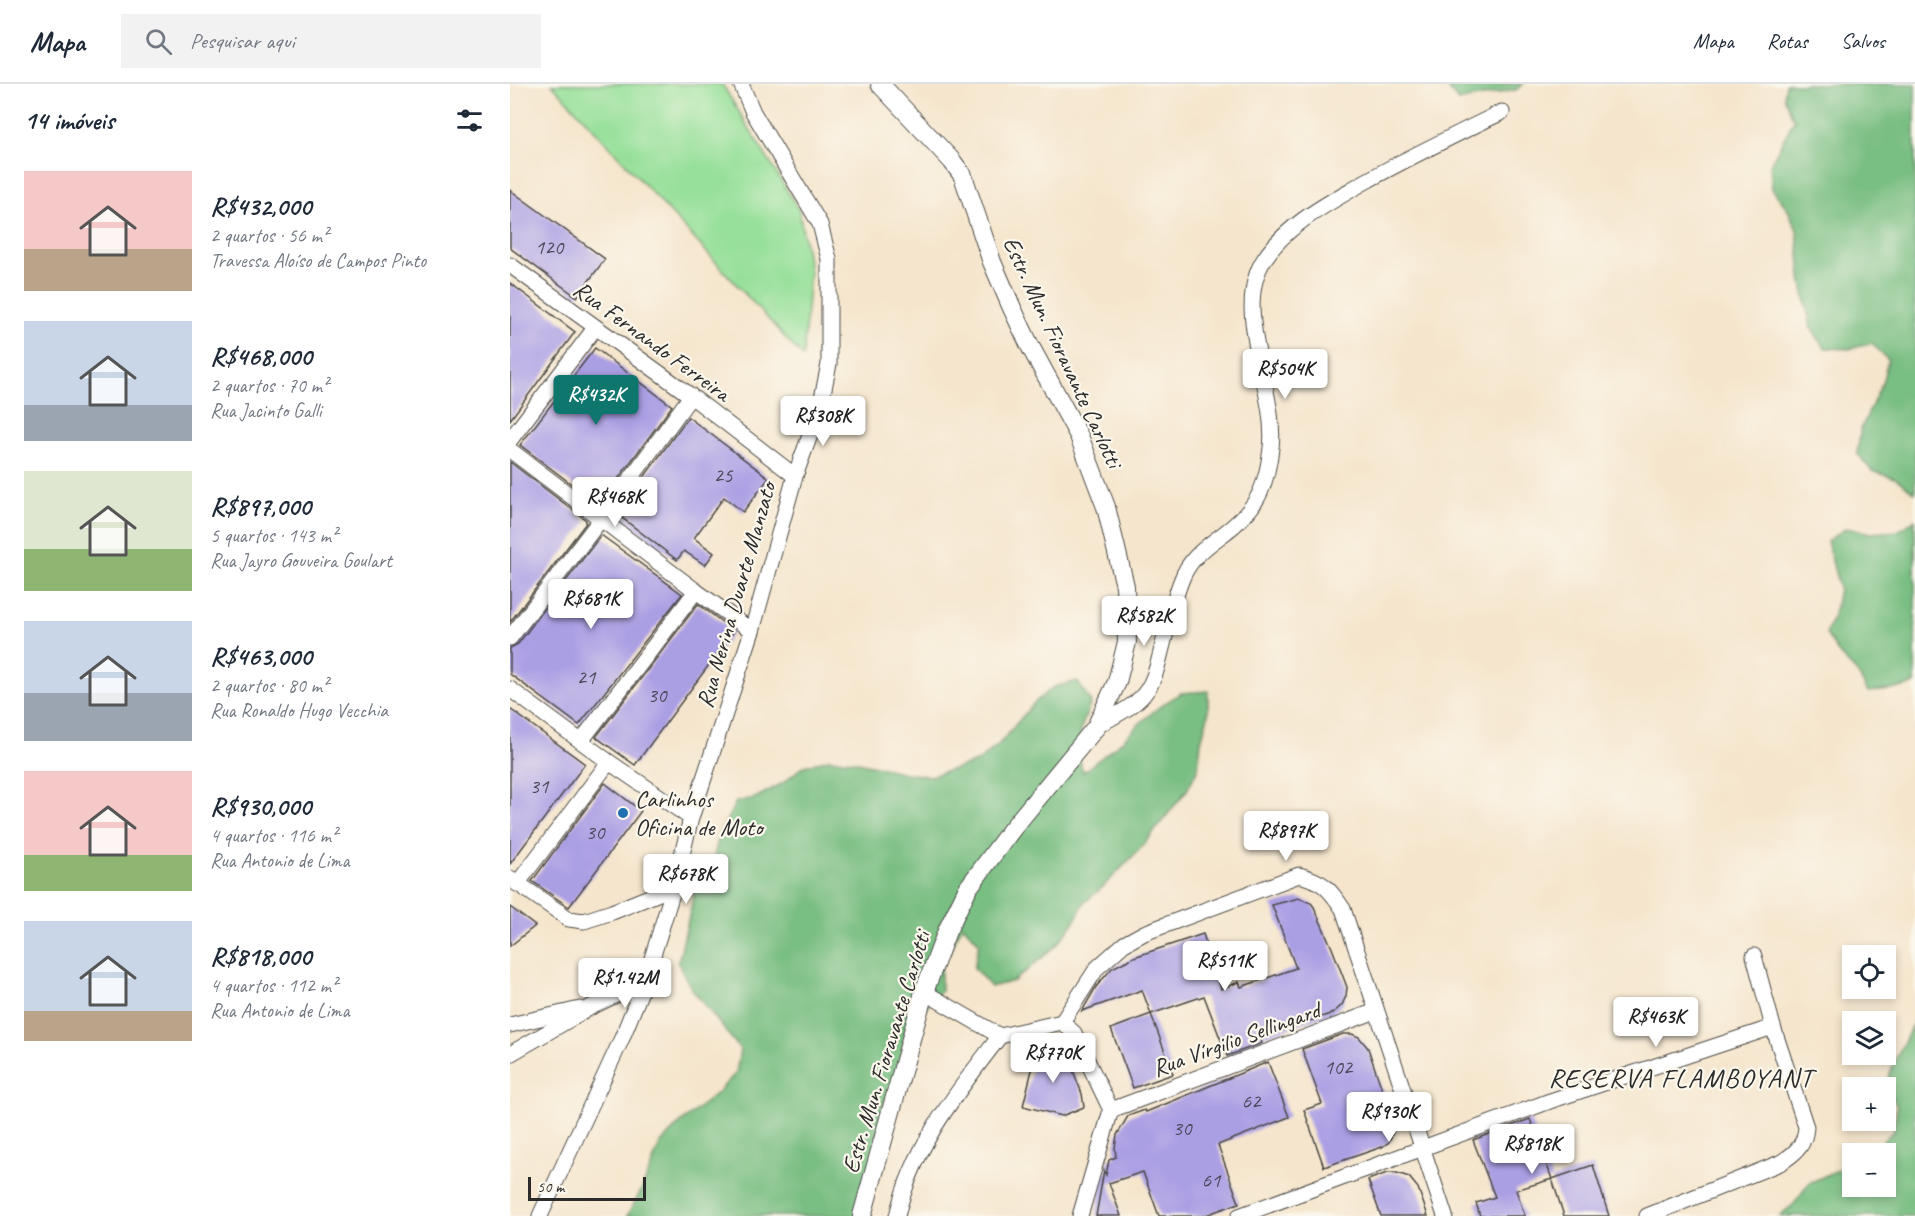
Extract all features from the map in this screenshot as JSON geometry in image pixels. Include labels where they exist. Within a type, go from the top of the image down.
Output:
[{"type":"street","name":"Rua Nerina Duarte Manzato","points":[[540,1216],[613,1059],[645,981],[674,887],[691,818],[752,631],[795,476],[820,408],[829,364],[829,259],[820,224],[753,112],[741,84]]},
{"type":"street","name":"Estr. Mun. Fioravante Carlotti","points":[[862,1216],[924,992],[946,931],[968,888],[1012,829],[1096,727],[1117,682],[1127,642],[1125,586],[1106,507],[1079,435],[1030,346],[1000,280],[963,176],[952,161],[880,84]]},
{"type":"street","points":[[1096,727],[1139,699],[1148,689],[1157,669],[1177,590],[1185,571],[1197,555],[1235,525],[1251,508],[1263,488],[1268,472],[1272,420],[1258,355],[1253,295],[1256,277],[1264,260],[1276,243],[1290,230],[1336,198],[1502,112]]},
{"type":"street","name":"Rua Fernando Ferreira","points":[[510,265],[691,396],[795,476]]},
{"type":"street","points":[[510,440],[595,328]]},
{"type":"street","points":[[510,638],[691,396]]},
{"type":"street","points":[[510,450],[752,631]]},
{"type":"street","points":[[581,741],[696,591]]},
{"type":"street","points":[[510,691],[691,818]]},
{"type":"street","points":[[609,762],[514,881],[569,919],[584,921],[674,887]]},
{"type":"street","points":[[897,1216],[906,1180],[925,1143],[957,1092],[1000,1036],[1062,1022],[1097,968],[1124,944],[1144,933],[1299,875],[1317,880],[1329,890],[1343,909],[1445,1216]]},
{"type":"street","points":[[1647,1216],[1780,1163],[1791,1156],[1805,1139],[1806,1127],[1773,1027],[1754,956]]},
{"type":"street","points":[[510,1054],[591,1007],[645,981]]},
{"type":"street","points":[[924,992],[1000,1036]]},
{"type":"street","points":[[510,1025],[591,1007]]},
{"type":"street","name":"Rua Vírgilio Sellingard","points":[[1111,1110],[1376,1011]]},
{"type":"street","points":[[1062,1022],[1074,1033],[1111,1110],[1080,1216]]},
{"type":"street","points":[[1239,1216],[1550,1101],[1773,1027]]},
{"type":"green space","points":[[552,84],[722,84],[799,210],[810,272],[803,357]]},
{"type":"green space","points":[[1445,84],[1523,84],[1516,90],[1458,101]]},
{"type":"green space","points":[[1786,84],[1915,84],[1915,493],[1895,478],[1872,471],[1857,453],[1861,429],[1882,383],[1888,360],[1872,343],[1849,349],[1825,348],[1811,328],[1801,278],[1797,230],[1787,208],[1772,189],[1770,165],[1794,120],[1784,97]]},
{"type":"green space","points":[[1915,520],[1915,684],[1892,690],[1868,692],[1856,671],[1839,654],[1826,634],[1835,611],[1839,588],[1827,541],[1846,528],[1871,533],[1898,531]]},
{"type":"green space","points":[[1077,681],[1091,702],[1082,726],[1077,750],[1083,772],[1159,707],[1181,693],[1208,691],[1208,716],[1201,742],[1198,769],[1187,790],[1139,850],[1084,903],[1073,924],[1055,947],[1014,981],[991,987],[974,968],[979,943],[963,925],[941,967],[941,991],[923,1010],[883,1104],[866,1216],[627,1216],[641,1191],[660,1144],[736,1073],[740,1049],[691,988],[678,963],[696,886],[712,865],[719,835],[736,802],[755,798],[783,783],[802,767],[828,759],[854,761],[905,773],[931,776],[977,762],[999,744],[1034,703],[1054,687]]},
{"type":"green space","points":[[1915,1020],[1915,1216],[1779,1216],[1794,1204],[1809,1183],[1842,1169],[1842,1197],[1896,1197],[1896,1143],[1881,1143],[1893,1131],[1896,1131],[1896,1077],[1889,1077],[1893,1065],[1896,1065],[1896,1058]]},
{"type":"building","points":[[510,190],[605,259],[577,297],[510,248]]},
{"type":"building","points":[[510,283],[575,332],[510,420]]},
{"type":"building","points":[[595,348],[672,406],[598,504],[520,445]]},
{"type":"building","points":[[688,417],[769,478],[743,512],[724,497],[694,538],[714,553],[705,565],[684,551],[677,560],[617,514]]},
{"type":"building","points":[[510,462],[586,520],[586,523],[510,622]]},
{"type":"building","points":[[601,535],[682,594],[579,725],[510,674],[510,648],[518,644]]},
{"type":"building","points":[[698,604],[734,631],[635,765],[596,737]]},
{"type":"building","points":[[510,709],[585,764],[510,864]]},
{"type":"building","points":[[605,783],[641,811],[569,907],[532,881]]},
{"type":"building","points":[[1299,898],[1311,903],[1314,907],[1347,987],[1342,1005],[1333,1013],[1260,1038],[1262,1043],[1227,1056],[1204,996],[1151,1014],[1142,990],[1082,1011],[1096,987],[1112,968],[1134,957],[1203,934],[1221,989],[1239,982],[1241,987],[1296,968],[1272,905]]},
{"type":"building","points":[[510,907],[535,926],[510,946]]},
{"type":"building","points":[[1151,1014],[1173,1074],[1133,1088],[1111,1029]]},
{"type":"building","points":[[1343,1034],[1359,1037],[1368,1048],[1393,1122],[1393,1132],[1389,1142],[1382,1147],[1324,1167],[1304,1110],[1322,1104],[1302,1049]]},
{"type":"building","points":[[1048,1045],[1062,1049],[1068,1057],[1082,1094],[1084,1107],[1062,1116],[1023,1106],[1038,1046]]},
{"type":"building","points":[[1268,1062],[1289,1117],[1218,1145],[1239,1203],[1203,1216],[1159,1216],[1143,1172],[1109,1183],[1121,1216],[1096,1216],[1104,1170],[1106,1175],[1109,1160],[1116,1157],[1117,1135],[1128,1116],[1145,1110],[1146,1112]]},
{"type":"building","points":[[1530,1119],[1552,1179],[1516,1190],[1525,1216],[1480,1216],[1476,1203],[1495,1197],[1473,1140]]},
{"type":"building","points":[[1593,1165],[1609,1216],[1564,1216],[1552,1179]]},
{"type":"building","points":[[1387,1173],[1409,1177],[1418,1188],[1428,1216],[1381,1216],[1368,1180]]},
{"type":"place","name":"Carlinhos Oficina de Moto","points":[[623,813]]},
{"type":"district","name":"RESERVA FLAMBOYANT","points":[[1681,1078]]}]
